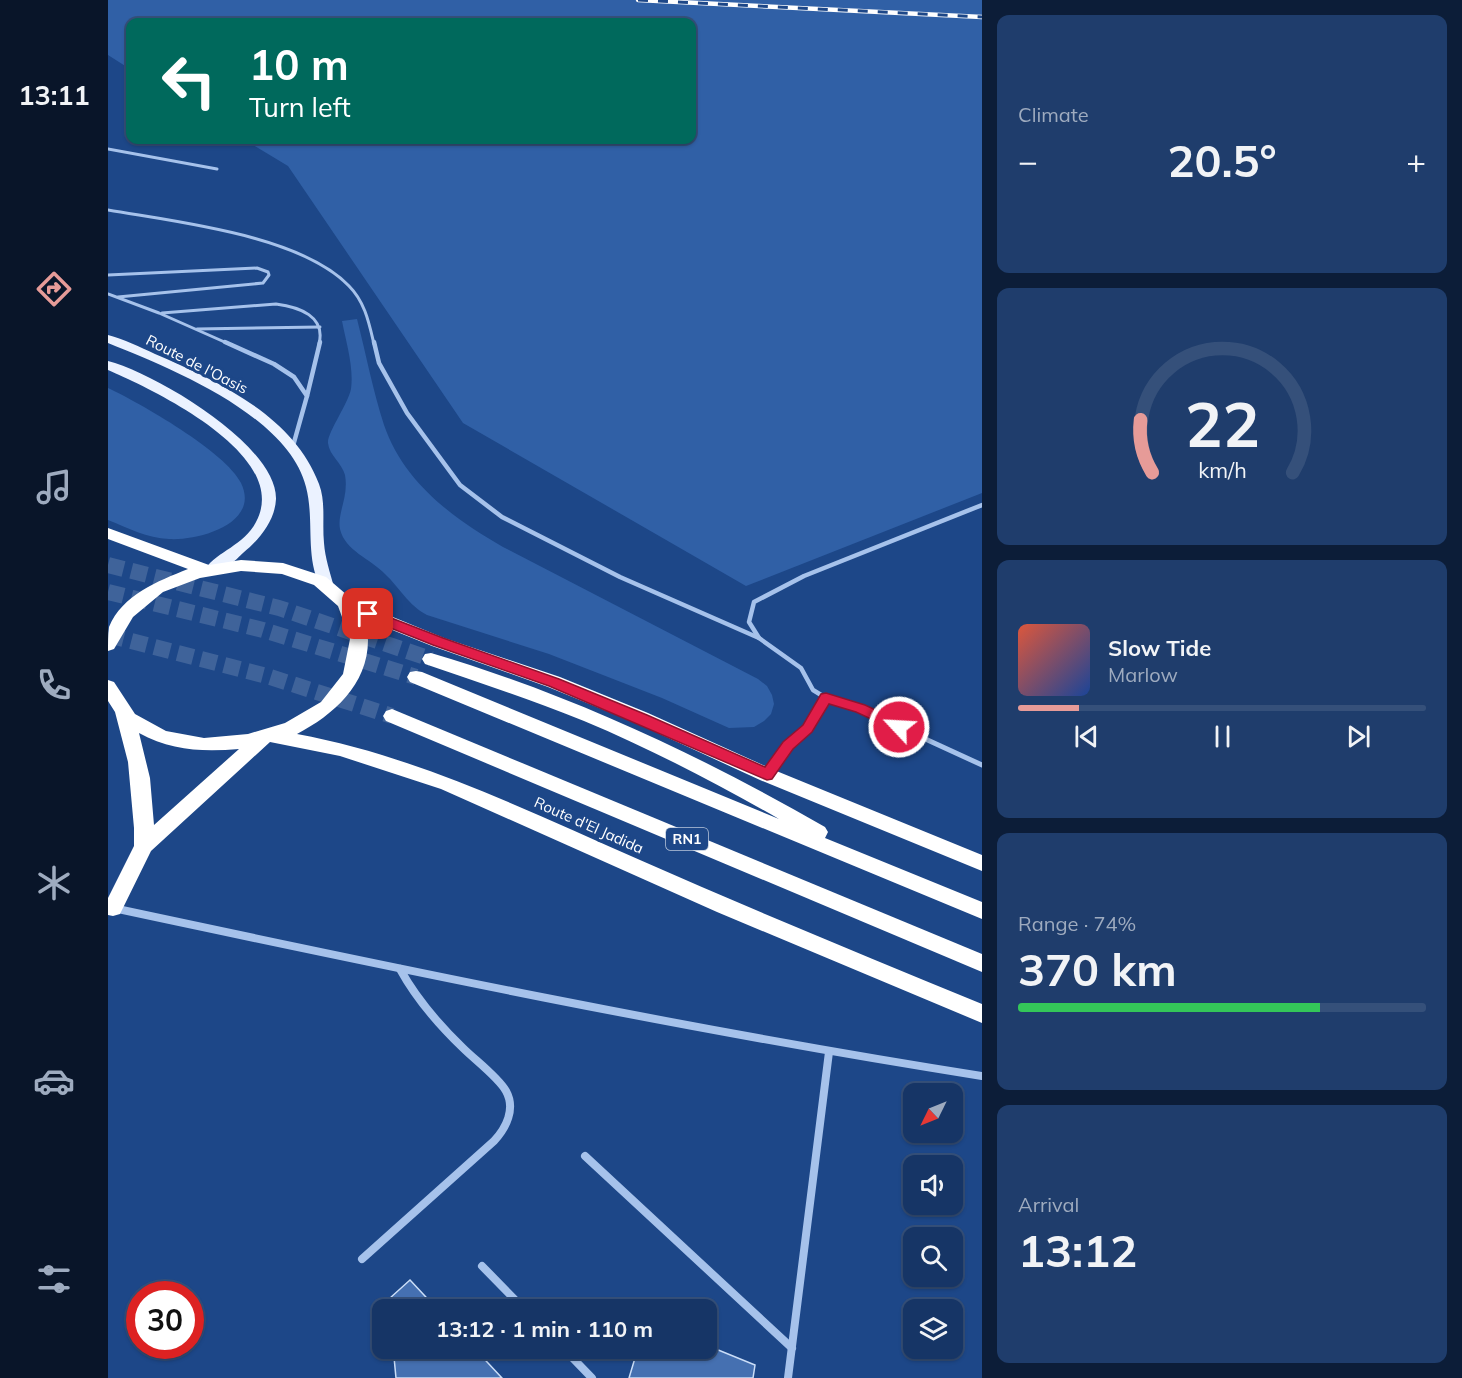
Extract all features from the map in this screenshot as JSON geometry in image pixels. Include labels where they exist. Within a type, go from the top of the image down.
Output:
[{"type":"highway","points":[[108,533],[208,568]]},
{"type":"highway","points":[[108,645],[122,619],[137,602],[165,585],[208,568],[238,564],[263,565],[308,576],[327,587],[346,605],[355,621],[359,639],[357,658],[351,677],[338,696],[320,712],[298,726],[268,738],[217,746],[173,740],[153,733],[122,711]]},
{"type":"highway","points":[[346,605],[438,642],[554,682],[642,718],[767,775],[982,863]]},
{"type":"highway","points":[[431,659],[557,703],[636,737],[784,812],[879,867]]},
{"type":"highway","points":[[416,677],[982,911]]},
{"type":"highway","points":[[109,691],[122,711],[139,761],[144,787],[144,846]]},
{"type":"highway","name":"Route d'El Jadida","points":[[392,716],[982,963]]},
{"type":"highway","points":[[110,908],[144,846],[203,789],[268,738]]},
{"type":"highway","name":"Route d'El Jadida","points":[[268,738],[340,749],[448,784],[724,906],[982,1014]]},
{"type":"main road","name":"Route de l'Oasis","points":[[108,339],[214,388],[259,417],[292,448],[303,465],[314,491],[317,543],[327,587]]},
{"type":"main road","points":[[108,365],[157,388],[206,417],[246,453],[262,474],[269,497],[262,523],[243,547],[208,568]]},
{"type":"street","points":[[767,775],[788,746],[807,728],[826,698],[860,709],[982,765]]},
{"type":"street","points":[[110,908],[400,969],[829,1052],[982,1076]]},
{"type":"street","points":[[362,1258],[494,1141],[504,1131],[510,1117],[511,1103],[506,1090],[436,1023],[410,990],[400,969]]},
{"type":"street","points":[[788,1378],[829,1052]]},
{"type":"street","points":[[585,1156],[792,1348]]},
{"type":"street","points":[[482,1266],[514,1299]]},
{"type":"street","points":[[574,1359],[592,1378]]},
{"type":"lane","points":[[108,149],[217,169]]},
{"type":"lane","points":[[108,210],[211,228],[287,248],[317,263],[349,286],[366,311],[379,363],[407,413],[460,485],[502,517],[620,577],[759,638],[801,668],[813,690],[826,698]]},
{"type":"lane","points":[[108,274],[257,268],[268,272],[269,275],[263,282],[256,284],[118,297]]},
{"type":"lane","points":[[108,294],[159,313],[284,370],[301,385],[307,396]]},
{"type":"lane","points":[[159,313],[276,304],[301,309],[310,314],[320,327],[319,347],[292,448]]},
{"type":"lane","points":[[194,329],[320,327]]},
{"type":"lane","points":[[759,638],[749,622],[754,602],[804,576],[982,505]]},
{"type":"shaded area","points":[[108,0],[982,0],[982,493],[746,586],[463,423],[288,166],[252,144],[696,144],[696,18],[126,18],[126,66],[108,55]]},
{"type":"shaded area","points":[[357,319],[384,425],[404,464],[432,497],[466,524],[503,547],[758,679],[767,686],[772,695],[774,704],[771,714],[754,727],[729,728],[662,698],[549,654],[427,615],[409,601],[379,569],[353,549],[343,537],[340,529],[345,475],[328,443],[346,402],[352,381],[351,363],[342,321]]},
{"type":"shaded area","points":[[108,388],[201,443],[232,471],[241,483],[245,497],[242,509],[234,519],[209,533],[181,539],[145,535],[108,520]]},
{"type":"building","points":[[410,1280],[428,1299],[389,1299]]},
{"type":"building","points":[[717,1349],[755,1365],[753,1378],[629,1378],[635,1359],[717,1359]]},
{"type":"building","points":[[394,1359],[484,1359],[502,1378],[396,1378]]},
{"type":"tunnel","points":[[108,565],[279,608],[431,659]]},
{"type":"tunnel","points":[[108,592],[263,630],[416,677]]},
{"type":"tunnel","points":[[108,635],[267,676],[392,716]]},
{"type":"railway","points":[[638,0],[982,17]]},
{"type":"route","points":[[368,614],[438,642],[554,682],[642,718],[767,775],[788,746],[807,728],[826,698],[860,709],[899,727]]}]
